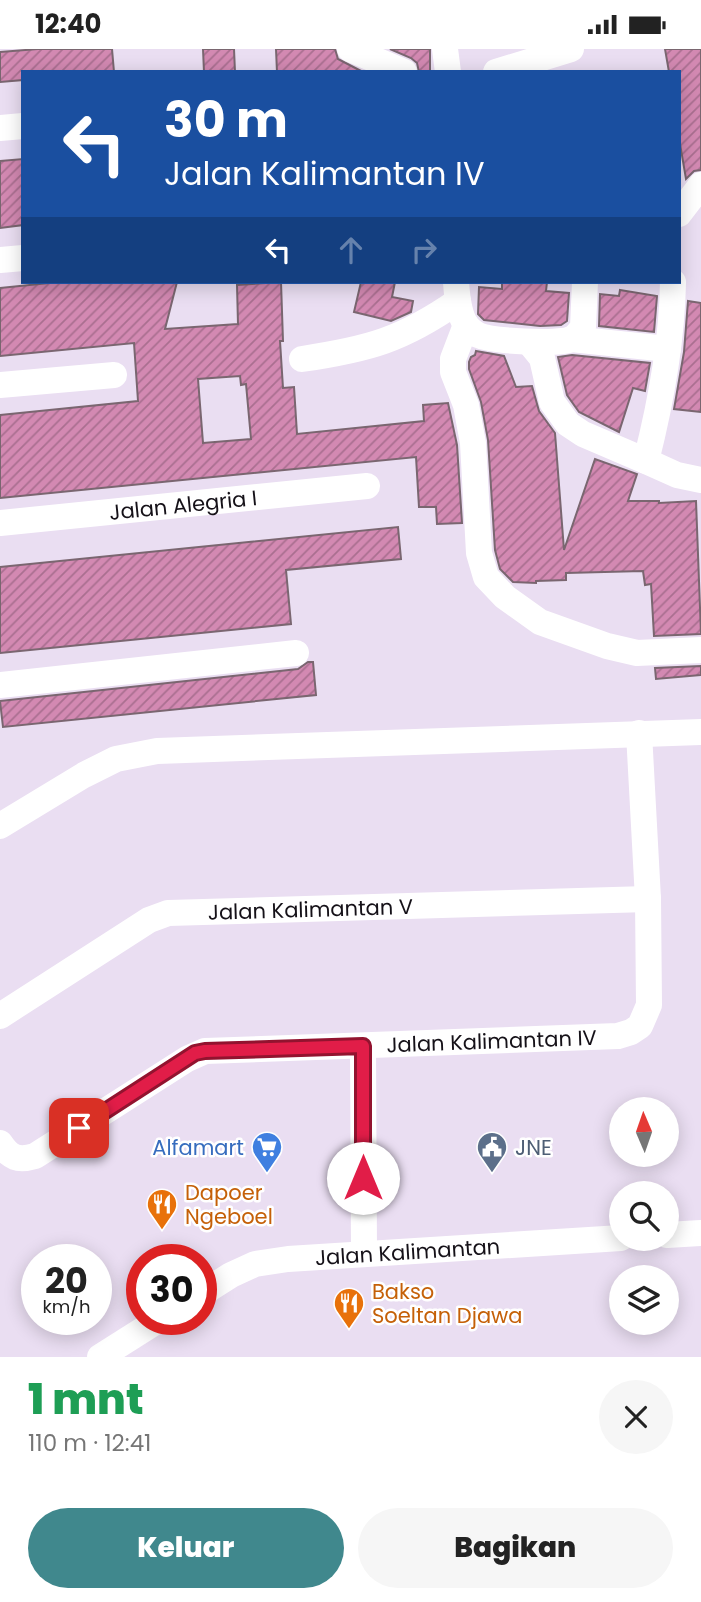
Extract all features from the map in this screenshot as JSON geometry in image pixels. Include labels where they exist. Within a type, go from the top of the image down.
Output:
[{"type":"street","points":[[349,49],[399,70]]},
{"type":"street","points":[[445,49],[448,70]]},
{"type":"street","points":[[502,70],[570,49]]},
{"type":"street","points":[[0,128],[21,126]]},
{"type":"street","points":[[681,186],[701,184]]},
{"type":"street","points":[[681,211],[701,184]]},
{"type":"street","points":[[0,260],[21,258]]},
{"type":"street","points":[[571,339],[583,327],[585,284]]},
{"type":"street","points":[[646,461],[668,349],[673,284]]},
{"type":"street","points":[[460,303],[476,335],[489,338],[529,342],[571,339],[668,349]]},
{"type":"street","points":[[302,359],[347,352],[393,339],[460,303]]},
{"type":"street","points":[[460,303],[453,372],[466,404],[473,443],[479,553],[486,577],[505,597],[540,622],[607,646],[637,653],[701,650]]},
{"type":"street","points":[[529,342],[537,348],[542,358],[552,402],[568,424],[583,434],[677,475],[701,480]]},
{"type":"street","points":[[0,385],[114,376]]},
{"type":"street","name":"Jalan Alegria I","points":[[0,523],[367,485]]},
{"type":"street","points":[[0,685],[296,653]]},
{"type":"street","points":[[0,826],[84,775],[116,759],[157,751],[701,732]]},
{"type":"street","name":"Jalan Kalimantan IV","points":[[0,1143],[8,1155],[21,1160],[35,1156],[195,1053],[205,1051],[618,1036],[631,1032],[640,1026],[649,1005],[648,899],[639,733]]},
{"type":"street","name":"Jalan Kalimantan V","points":[[0,1016],[149,920],[168,913],[648,899]]},
{"type":"street","points":[[363,1046],[364,1254]]},
{"type":"street","points":[[679,1234],[701,1233]]},
{"type":"street","name":"Jalan Kalimantan","points":[[217,1284],[255,1264],[288,1259],[609,1239]]},
{"type":"street","points":[[100,1357],[135,1335]]},
{"type":"building","points":[[112,49],[114,70],[21,70],[21,80],[0,82],[0,52]]},
{"type":"building","points":[[203,49],[234,49],[235,70],[204,70]]},
{"type":"building","points":[[276,49],[335,49],[338,59],[359,70],[277,70]]},
{"type":"building","points":[[390,49],[430,49],[430,70],[419,70],[417,63]]},
{"type":"building","points":[[665,49],[701,49],[701,170],[694,171],[686,179],[681,150],[681,70],[669,70]]},
{"type":"building","points":[[21,159],[21,225],[0,228],[0,161]]},
{"type":"building","points":[[39,284],[176,284],[165,329],[238,324],[237,285],[281,284],[283,341],[280,341],[283,388],[294,387],[297,434],[424,421],[423,405],[448,403],[457,445],[462,523],[437,524],[436,507],[419,507],[416,457],[0,498],[0,415],[138,401],[134,343],[0,356],[0,288]],"holes":[[[240,376],[241,385],[246,384],[251,439],[203,443],[198,379]]]},
{"type":"building","points":[[361,284],[395,284],[392,297],[413,301],[411,312],[391,321],[354,312]]},
{"type":"building","points":[[502,284],[547,284],[546,291],[569,293],[567,321],[561,325],[540,326],[484,320],[478,314],[479,287],[502,289]]},
{"type":"building","points":[[620,290],[657,296],[654,332],[599,326],[600,294],[619,296]]},
{"type":"building","points":[[688,301],[701,303],[701,412],[674,409],[684,352]]},
{"type":"building","points":[[476,351],[504,356],[516,387],[532,386],[539,411],[555,433],[564,550],[595,459],[637,474],[628,501],[696,501],[701,634],[654,636],[651,584],[645,585],[643,571],[566,573],[566,580],[536,583],[513,582],[500,569],[495,550],[488,440],[481,402],[469,369],[469,362]]},
{"type":"building","points":[[572,355],[650,363],[645,391],[633,388],[619,432],[579,412],[567,395],[558,357]]},
{"type":"building","points":[[398,527],[401,559],[286,570],[291,624],[0,653],[0,567]]},
{"type":"building","points":[[308,662],[313,662],[316,695],[3,727],[0,701],[298,669]]},
{"type":"building","points":[[701,666],[701,675],[656,679],[655,668]]},
{"type":"place","name":"Alfamart","points":[[267,1174]]},
{"type":"place","name":"JNE","points":[[492,1174]]},
{"type":"place","name":"Dapoer Ngeboel","points":[[162,1231]]},
{"type":"place","name":"Bakso Soeltan Djawa","points":[[349,1330]]},
{"type":"route","points":[[79,1128],[195,1053],[363,1046],[363,1178]]}]
